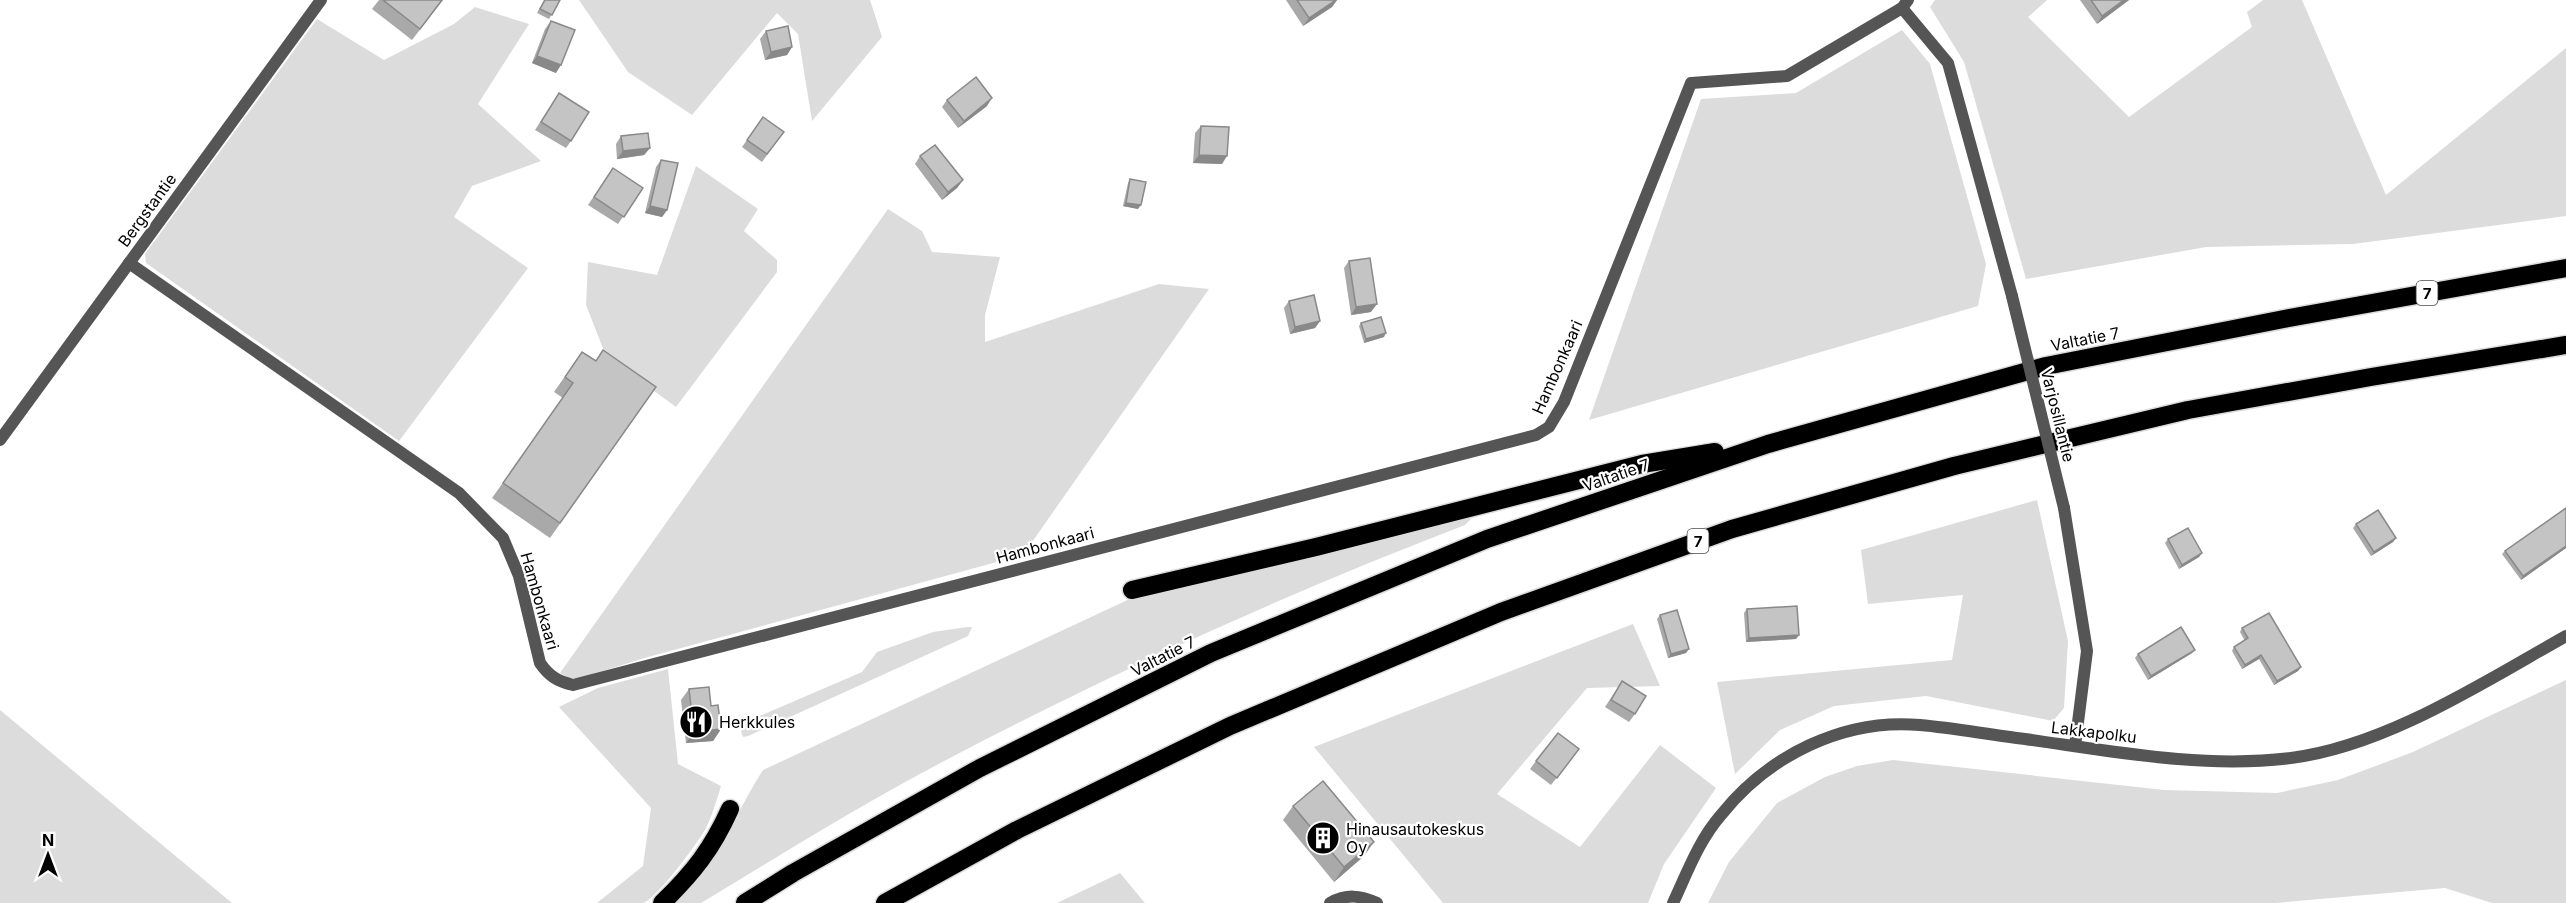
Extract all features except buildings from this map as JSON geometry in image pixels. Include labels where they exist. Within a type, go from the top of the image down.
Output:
[{"type":"highway","name":"Valtatie 7","points":[[745,903],[793,873],[980,768],[1211,653],[1487,539],[1768,444],[2046,366],[2289,318],[2566,268]]},
{"type":"highway","name":"7","points":[[885,903],[1017,830],[1230,726],[1501,612],[1732,529],[1954,465],[2188,410],[2371,376],[2566,345]]},
{"type":"highway","points":[[1132,590],[1328,544],[1642,464],[1768,444]]},
{"type":"highway","points":[[662,903],[690,877],[716,841],[730,809]]},
{"type":"street","name":"Bergstantie","points":[[0,440],[321,0]]},
{"type":"street","name":"Hambonkaari","points":[[129,263],[459,493],[503,538],[519,576],[540,663],[548,674],[559,682],[573,685],[605,679],[711,648],[1536,435],[1549,427],[1564,402],[1691,83],[1787,76],[1905,4]]},
{"type":"street","name":"Varjosillantie","points":[[1905,4],[1948,63],[2012,296],[2064,508],[2087,651],[2075,746]]},
{"type":"street","name":"Lakkapolku","points":[[1672,903],[1706,835],[1720,815],[1760,775],[1784,757],[1846,732],[1876,726],[1917,725],[2075,746],[2224,760],[2292,758],[2332,750],[2390,729],[2478,685],[2566,636]]},
{"type":"street","points":[[1330,903],[1346,896],[1366,898],[1377,903]]},
{"type":"shaded area","points":[[579,0],[870,0],[882,37],[812,121],[798,34],[777,13],[692,115],[628,72]]},
{"type":"shaded area","points":[[1935,0],[2047,0],[2028,17],[2129,117],[2252,27],[2247,12],[2263,0],[2302,0],[2386,195],[2566,48],[2566,216],[2353,244],[2206,247],[2026,279],[1964,62],[1930,7]]},
{"type":"shaded area","points":[[475,7],[529,24],[478,104],[541,161],[472,186],[454,217],[528,268],[399,441],[146,263],[145,254],[317,19],[384,60],[454,24]]},
{"type":"shaded area","points":[[1902,30],[1930,64],[1986,264],[1978,306],[1589,420],[1701,99],[1796,93]]},
{"type":"shaded area","points":[[696,166],[758,209],[744,231],[777,260],[777,272],[676,407],[606,356],[586,305],[588,262],[657,275]]},
{"type":"shaded area","points":[[888,209],[922,231],[932,252],[1000,257],[985,315],[985,342],[1159,284],[1209,289],[1023,555],[648,657],[580,678],[569,678],[560,673]]},
{"type":"shaded area","points":[[2037,500],[2068,641],[2064,708],[2053,721],[1926,696],[1834,706],[1780,730],[1735,774],[1717,682],[1952,660],[1963,595],[1868,604],[1861,550]]},
{"type":"shaded area","points":[[1472,518],[1465,525],[1333,578],[1139,664],[1011,726],[885,793],[701,903],[676,903],[710,864],[763,770],[1134,597]]},
{"type":"shaded area","points":[[1633,624],[1660,686],[1587,688],[1497,794],[1580,847],[1660,745],[1716,788],[1664,864],[1648,903],[1443,903],[1314,747]]},
{"type":"shaded area","points":[[972,627],[968,636],[748,736],[743,737],[742,735],[743,727],[748,721],[862,672],[877,652],[933,632]]},
{"type":"shaded area","points":[[668,669],[678,764],[721,786],[703,833],[658,892],[643,903],[597,903],[643,866],[651,808],[559,707],[598,688]]},
{"type":"shaded area","points":[[2566,680],[2566,903],[2492,903],[2445,888],[2276,903],[1708,903],[1729,862],[1777,803],[1825,777],[1857,766],[1893,760],[2164,790],[2277,793],[2338,780],[2413,752]]},
{"type":"shaded area","points":[[0,710],[232,903],[0,903]]},
{"type":"shaded area","points":[[1120,873],[1145,903],[1057,903]]},
{"type":"place","name":"Herkkules","points":[[696,722]]},
{"type":"place","name":"Hinausautokeskus Oy","points":[[1323,838]]}]
